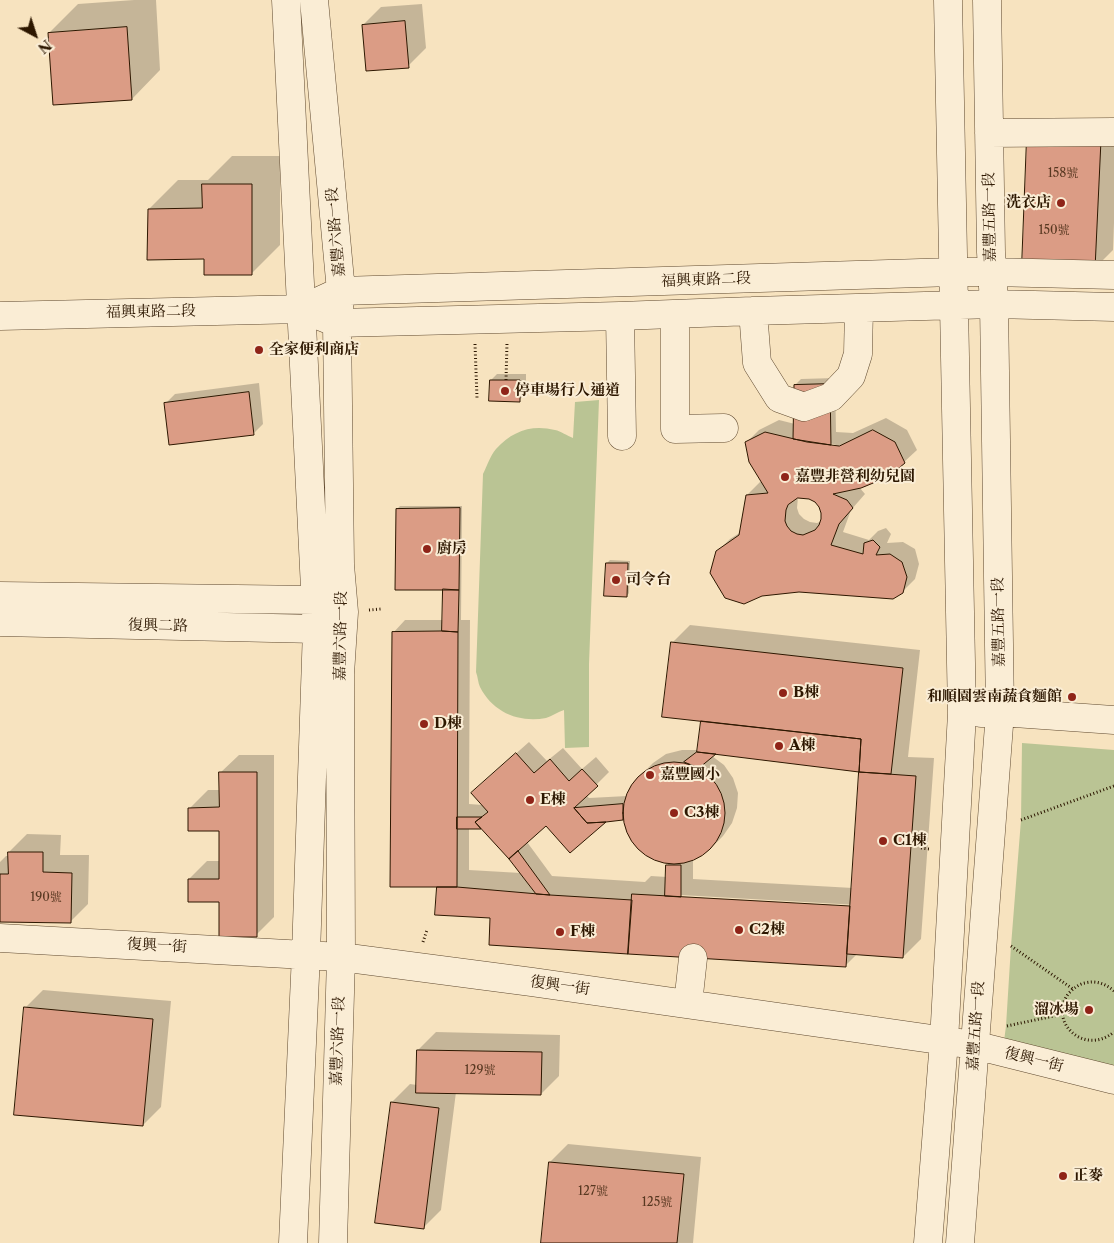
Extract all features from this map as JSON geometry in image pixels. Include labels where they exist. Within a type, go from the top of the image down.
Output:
[{"type":"street","name":"嘉豐六路一段","points":[[286,0],[316,630],[306,954],[293,1243]]},
{"type":"street","name":"嘉豐六路一段","points":[[314,0],[342,291],[337,323],[340,565],[344,612],[340,674],[341,957],[332,1243]]},
{"type":"street","name":"嘉豐五路一段","points":[[928,1243],[944,1041],[962,713],[948,0]]},
{"type":"street","name":"嘉豐五路一段","points":[[960,1243],[1000,712],[987,0]]},
{"type":"street","points":[[988,133],[1114,132]]},
{"type":"street","name":"福興東路二段","points":[[0,316],[302,309],[342,291],[953,272],[1114,275]]},
{"type":"street","name":"福興東路二段","points":[[302,309],[337,323],[994,304],[1114,307]]},
{"type":"street","points":[[753,311],[757,363],[778,398],[804,407],[832,397],[851,376],[858,354],[859,308]]},
{"type":"street","points":[[675,314],[675,428],[724,428]]},
{"type":"street","points":[[620,316],[622,436]]},
{"type":"street","name":"復興二路","points":[[0,596],[315,600]]},
{"type":"street","name":"復興二路","points":[[0,622],[316,630]]},
{"type":"street","points":[[962,713],[1000,712],[1114,720]]},
{"type":"street","name":"復興一街","points":[[0,938],[341,957],[532,982],[944,1041],[974,1046],[1114,1080]]},
{"type":"street","points":[[688,1004],[693,958]]},
{"type":"path","points":[[474,338],[477,398]]},
{"type":"path","points":[[506,380],[507,338]]},
{"type":"path","points":[[1021,820],[1114,786]]},
{"type":"path","points":[[1011,946],[1073,989]]},
{"type":"path","points":[[1114,991],[1109,986],[1100,982],[1081,984],[1073,989],[1063,1005],[1066,1024],[1071,1032],[1079,1038],[1088,1041],[1098,1040],[1108,1037],[1114,1032]]},
{"type":"path","points":[[1006,1026],[1063,1014]]},
{"type":"green space","points":[[599,400],[589,664],[589,747],[565,748],[564,710],[546,718],[527,719],[517,717],[500,710],[492,704],[479,684],[476,672],[483,474],[496,449],[516,433],[523,430],[547,428],[573,438],[575,402]]},
{"type":"green space","points":[[1022,743],[1114,750],[1114,1073],[1003,1049],[1021,820]]},
{"type":"building","points":[[405,21],[409,68],[366,71],[362,25]]},
{"type":"building","points":[[127,27],[132,100],[53,105],[48,33]]},
{"type":"building","name":"洗衣店","points":[[1027,137],[1101,140],[1095,269],[1022,266]]},
{"type":"building","points":[[202,184],[252,184],[252,275],[204,275],[204,259],[147,260],[148,209],[202,208]]},
{"type":"building","name":"停車場行人通道","points":[[490,380],[520,380],[520,402],[489,401]]},
{"type":"building","points":[[830,384],[831,445],[793,439],[794,385]]},
{"type":"building","points":[[249,392],[254,435],[169,445],[164,403]]},
{"type":"building","points":[[873,430],[895,442],[905,463],[888,477],[861,488],[833,494],[847,500],[853,508],[839,524],[831,545],[863,554],[864,543],[873,540],[880,547],[876,555],[890,554],[902,562],[907,577],[903,593],[893,599],[799,592],[762,596],[744,604],[725,598],[710,573],[716,551],[739,535],[746,495],[768,493],[749,462],[745,442],[765,432],[807,442],[839,446]],"holes":[[[798,498],[809,499],[819,507],[821,513],[819,525],[815,530],[803,535],[797,534],[787,526],[785,521],[786,510],[788,505]]]},
{"type":"building","name":"廚房","points":[[460,508],[459,590],[395,590],[396,509]]},
{"type":"building","name":"司令台","points":[[606,563],[628,563],[627,597],[604,596]]},
{"type":"building","points":[[443,589],[459,590],[458,632],[442,631]]},
{"type":"building","name":"D棟","points":[[392,632],[458,632],[457,887],[390,887]]},
{"type":"building","name":"B棟","points":[[671,642],[903,668],[891,774],[859,772],[861,739],[662,717]]},
{"type":"building","name":"A棟","points":[[701,721],[861,739],[859,772],[697,752]]},
{"type":"building","points":[[697,752],[716,754],[699,768],[684,762]]},
{"type":"building","name":"E棟","points":[[516,753],[534,773],[550,759],[569,781],[582,769],[598,786],[574,808],[587,823],[606,822],[570,853],[546,826],[509,859],[475,822],[488,812],[471,793]]},
{"type":"building","name":"C3棟","points":[[674,762],[694,765],[703,770],[717,784],[722,793],[725,813],[722,833],[717,842],[703,856],[694,861],[674,864],[654,861],[645,856],[631,842],[626,833],[623,813],[626,793],[631,784],[645,770],[654,765]]},
{"type":"building","points":[[219,772],[257,772],[257,937],[219,937],[219,902],[188,902],[188,879],[219,879],[219,831],[188,831],[188,808],[219,807]]},
{"type":"building","name":"C1棟","points":[[859,772],[916,776],[903,958],[847,954]]},
{"type":"building","points":[[623,804],[623,820],[606,822],[587,823],[574,808]]},
{"type":"building","points":[[457,817],[482,817],[475,822],[481,829],[457,829]]},
{"type":"building","points":[[518,851],[550,895],[536,894],[509,859]]},
{"type":"building","points":[[8,852],[43,852],[43,872],[72,873],[71,923],[0,922],[0,874],[8,874]]},
{"type":"building","points":[[666,865],[681,865],[681,897],[665,896]]},
{"type":"building","name":"F棟","points":[[437,887],[632,900],[628,954],[489,945],[490,918],[435,915]]},
{"type":"building","name":"C2棟","points":[[632,894],[850,906],[846,967],[628,954]]},
{"type":"building","points":[[24,1007],[153,1019],[143,1126],[14,1115]]},
{"type":"building","points":[[417,1050],[542,1052],[541,1095],[416,1093]]},
{"type":"building","points":[[391,1102],[439,1108],[424,1229],[375,1223]]},
{"type":"building","points":[[549,1162],[684,1174],[677,1243],[541,1243]]},
{"type":"place","name":"洗衣店","points":[[1061,203]]},
{"type":"place","name":"全家便利商店","points":[[259,350]]},
{"type":"place","name":"停車場行人通道","points":[[505,391]]},
{"type":"place","name":"嘉豐非營利幼兒園","points":[[785,477]]},
{"type":"place","name":"廚房","points":[[427,549]]},
{"type":"place","name":"司令台","points":[[616,580]]},
{"type":"place","name":"B棟","points":[[783,693]]},
{"type":"place","name":"和順園雲南蔬食麵館","points":[[1072,697]]},
{"type":"place","name":"D棟","points":[[424,724]]},
{"type":"place","name":"A棟","points":[[779,746]]},
{"type":"place","name":"嘉豐國小","points":[[650,775]]},
{"type":"place","name":"E棟","points":[[530,800]]},
{"type":"place","name":"C3棟","points":[[674,813]]},
{"type":"place","name":"C1棟","points":[[883,841]]},
{"type":"place","name":"C2棟","points":[[739,930]]},
{"type":"place","name":"F棟","points":[[560,932]]},
{"type":"place","name":"溜冰場","points":[[1089,1010]]},
{"type":"place","name":"正麥","points":[[1063,1176]]}]
